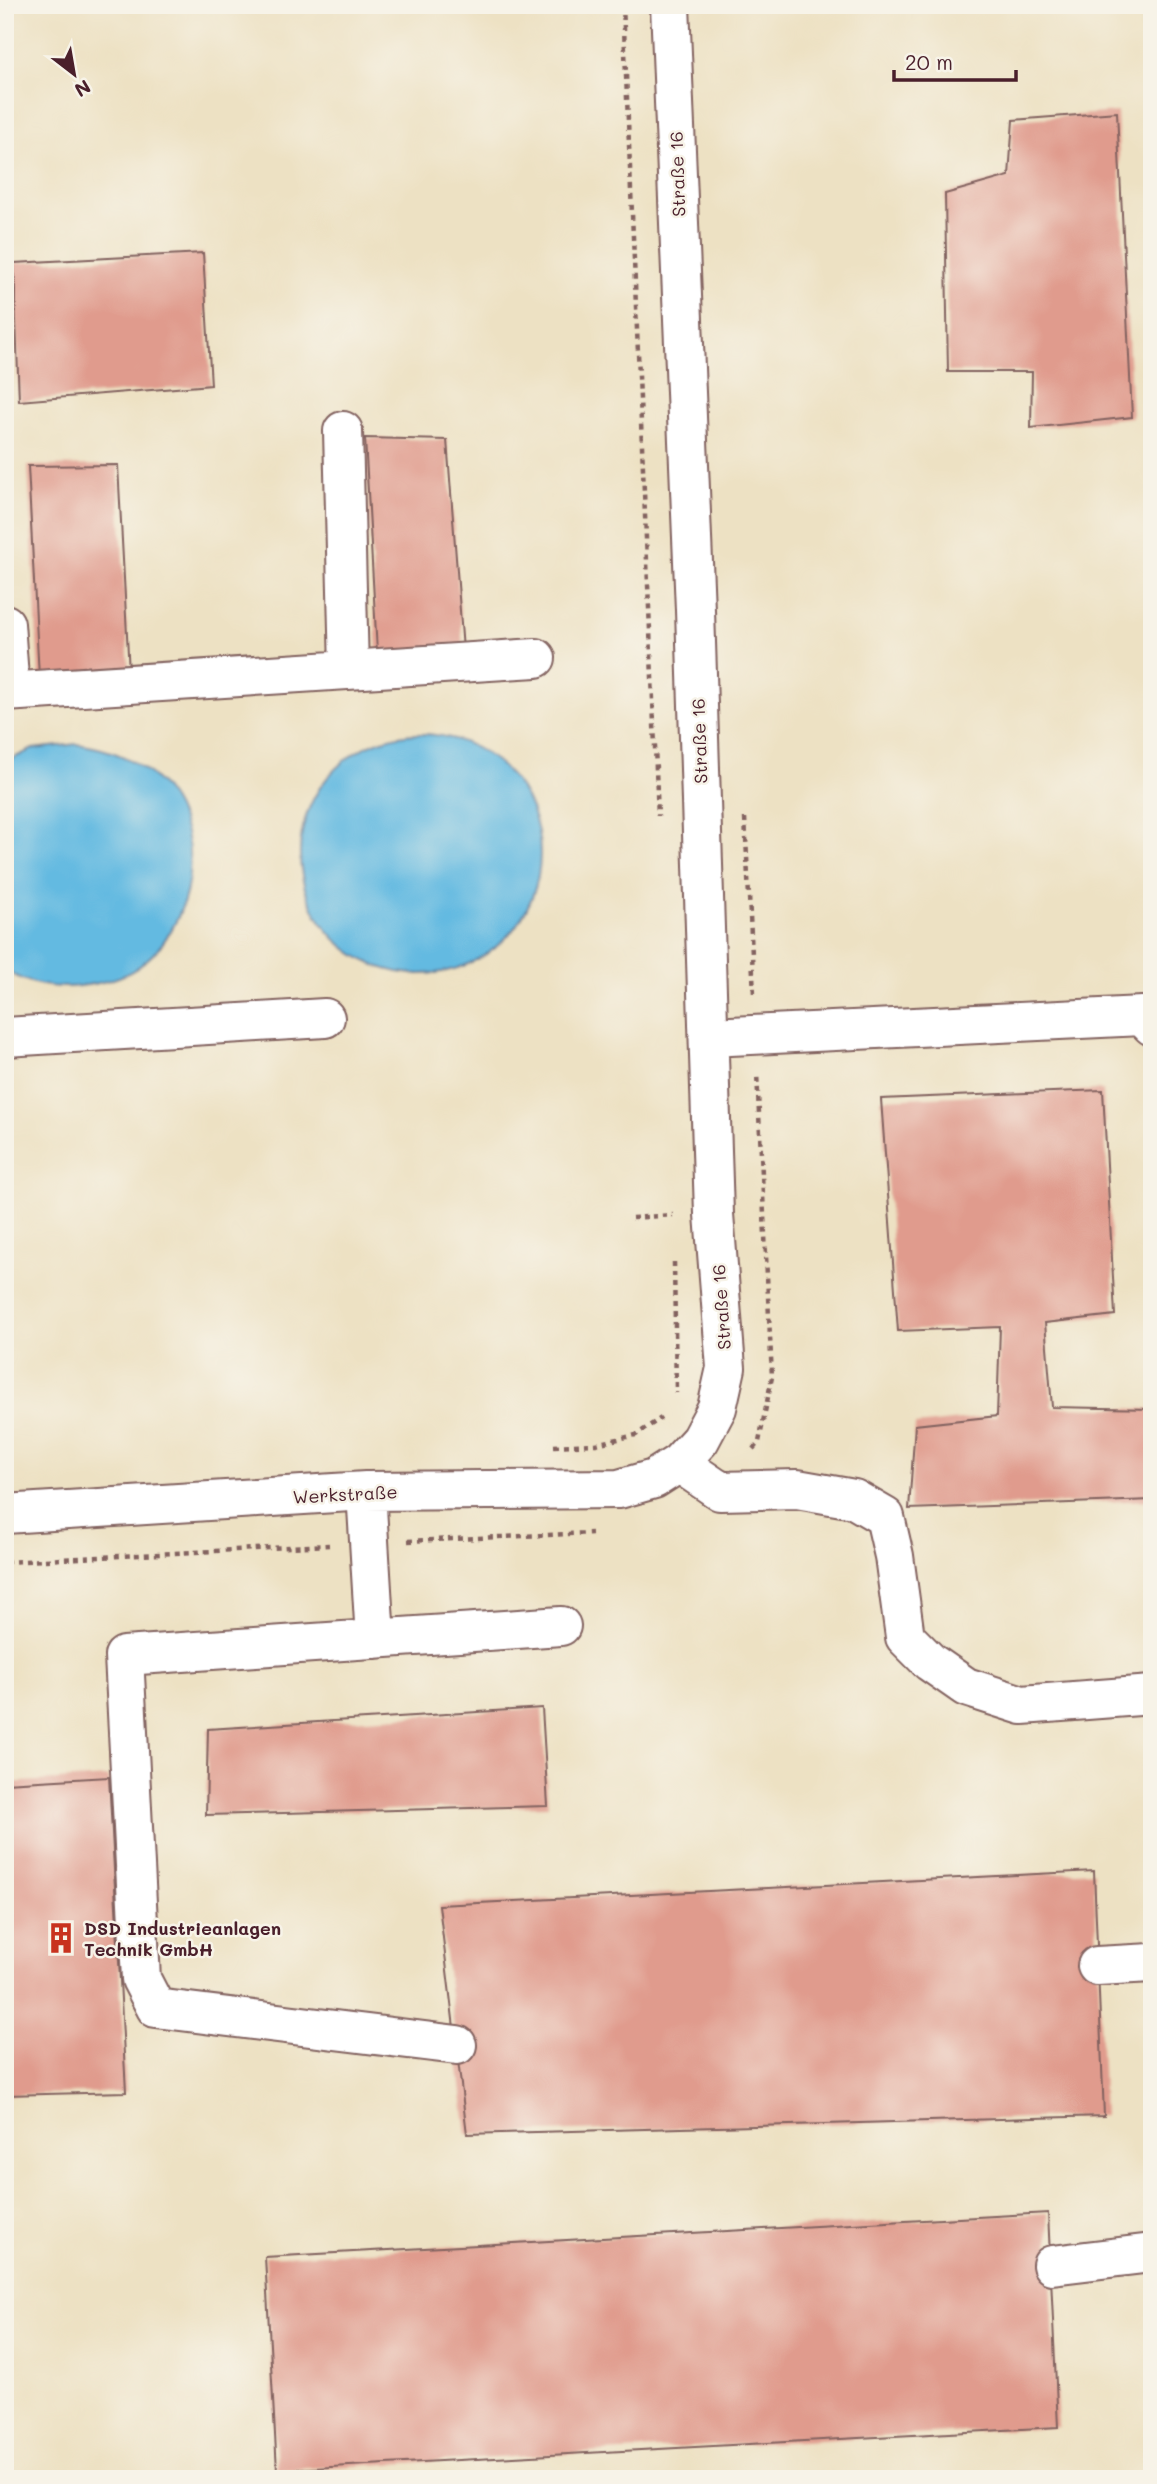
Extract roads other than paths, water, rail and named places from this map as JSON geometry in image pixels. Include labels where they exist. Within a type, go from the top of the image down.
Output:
[{"type":"street","name":"Straße 16","points":[[670,5],[695,596],[714,1214],[726,1368],[717,1408],[700,1440],[679,1463]]},
{"type":"street","points":[[343,431],[349,670]]},
{"type":"street","points":[[5,624],[8,691],[536,658]]},
{"type":"street","points":[[710,1037],[1142,1016],[1152,1026]]},
{"type":"street","points":[[5,1037],[325,1018]]},
{"type":"street","points":[[679,1463],[720,1491],[797,1489],[854,1499],[885,1517],[894,1556],[905,1637],[930,1662],[966,1687],[1022,1705],[1152,1695]]},
{"type":"street","name":"Werkstraße","points":[[5,1514],[366,1491],[619,1489],[654,1479],[679,1463]]},
{"type":"street","points":[[366,1491],[375,1639]]},
{"type":"street","points":[[457,2046],[156,2008],[141,1979],[124,1656],[561,1626]]},
{"type":"street","points":[[1097,1966],[1152,1963]]},
{"type":"street","points":[[1052,2265],[1152,2253]]},
{"type":"water","points":[[408,734],[432,734],[477,748],[505,769],[520,787],[531,808],[538,831],[538,877],[531,900],[520,921],[505,939],[477,960],[455,969],[432,974],[408,974],[363,960],[344,947],[327,930],[314,911],[305,889],[300,866],[300,842],[314,797],[327,778],[344,761],[363,748],[385,739]]},
{"type":"water","points":[[77,744],[123,756],[160,784],[177,808],[186,834],[190,863],[187,891],[177,919],[162,944],[141,965],[108,981],[55,987],[24,980],[5,970],[5,762],[33,749]]},
{"type":"place","name":"DSD Industrieanlagen Technik GmbH","points":[[61,1938]]}]
